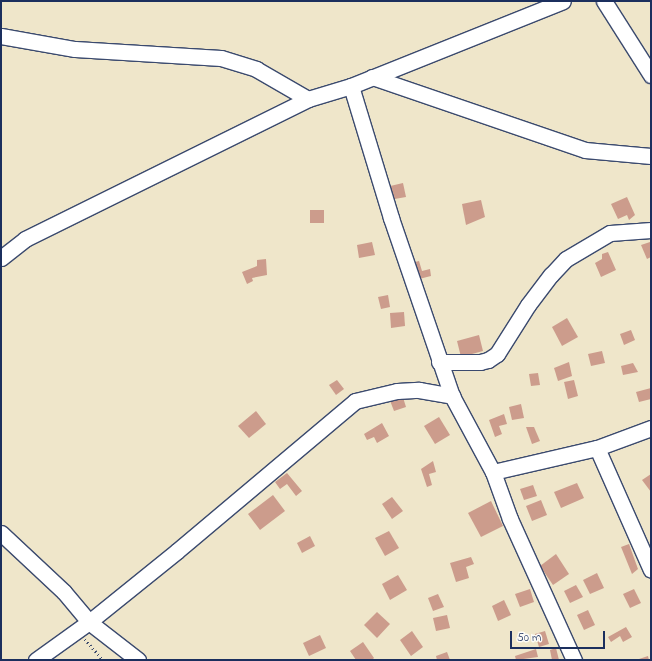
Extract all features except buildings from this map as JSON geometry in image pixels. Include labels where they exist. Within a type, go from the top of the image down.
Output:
[{"type":"street","points":[[1,258],[25,239],[308,99],[351,86],[563,1]]},
{"type":"street","points":[[604,1],[651,75]]},
{"type":"street","points":[[1,36],[75,49],[221,58],[256,68],[308,99]]},
{"type":"street","points":[[372,77],[585,150],[651,156]]},
{"type":"street","points":[[351,86],[391,218],[439,362],[452,396],[493,472],[510,519],[574,660]]},
{"type":"street","points":[[439,362],[480,362],[488,360],[497,354],[528,305],[550,275],[566,259],[610,233],[651,230]]},
{"type":"street","points":[[36,660],[89,622],[195,537],[355,401],[397,391],[419,390],[452,396]]},
{"type":"street","points":[[493,472],[597,448],[651,428]]},
{"type":"street","points":[[597,448],[651,570]]},
{"type":"street","points":[[1,533],[64,592],[89,622],[138,660]]}]
